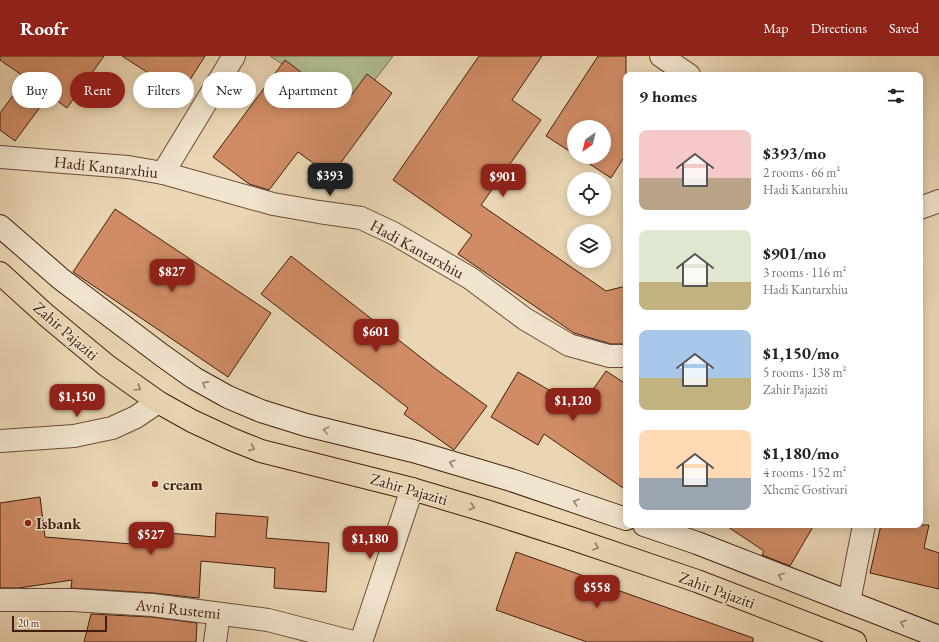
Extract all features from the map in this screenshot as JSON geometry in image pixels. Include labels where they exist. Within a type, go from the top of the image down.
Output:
[{"type":"main road","name":"Zahir Pajaziti","points":[[0,273],[46,315],[106,366],[158,402],[192,421],[231,439],[261,451],[412,489],[547,531],[697,581],[855,642]]},
{"type":"street","points":[[163,173],[234,56]]},
{"type":"street","points":[[661,56],[685,72]]},
{"type":"street","name":"Hadi Kantarxhiu","points":[[0,157],[128,167],[163,173],[273,204],[361,218],[393,233],[470,278],[525,319],[569,345],[609,356],[623,356]]},
{"type":"street","points":[[923,207],[939,201]]},
{"type":"street","points":[[0,226],[62,278],[162,356],[194,378],[228,397],[269,414],[306,425],[413,451],[511,480],[623,518]]},
{"type":"street","points":[[0,441],[74,436],[112,428],[136,417],[158,402]]},
{"type":"street","points":[[361,642],[412,489]]},
{"type":"street","points":[[653,528],[697,543],[939,637]]},
{"type":"street","points":[[849,602],[863,528]]},
{"type":"street","name":"Avni Rustemi","points":[[0,600],[79,601],[152,605],[268,620],[353,642]]},
{"type":"street","points":[[215,642],[220,614]]},
{"type":"green space","points":[[270,56],[393,56],[352,110],[349,108],[352,108],[352,72],[294,72]]},
{"type":"building","points":[[0,56],[104,56],[93,72],[70,72],[70,104],[67,108],[62,104],[62,72],[17,72],[0,60]]},
{"type":"building","points":[[122,56],[205,56],[194,73],[194,72],[147,72]]},
{"type":"building","points":[[479,56],[542,56],[512,100],[541,120],[481,205],[567,264],[567,268],[573,268],[606,291],[623,287],[623,344],[611,344],[574,333],[458,254],[472,235],[393,180]]},
{"type":"building","points":[[598,56],[626,56],[626,72],[623,72],[623,159],[611,178],[611,172],[602,172],[590,164],[611,164],[611,120],[567,120],[567,150],[546,136]]},
{"type":"building","points":[[285,60],[301,72],[276,72]]},
{"type":"building","points":[[367,74],[392,93],[331,176],[298,152],[269,190],[249,184],[213,157],[249,108],[256,108],[256,99],[264,88],[264,108],[352,108],[352,94]]},
{"type":"building","points":[[12,97],[12,108],[39,108],[15,141],[0,130],[0,113]]},
{"type":"building","points":[[115,209],[271,313],[228,377],[73,272]]},
{"type":"building","points":[[291,256],[437,370],[487,406],[454,450],[404,414],[408,408],[261,294]]},
{"type":"building","points":[[606,371],[623,382],[623,488],[544,434],[538,445],[491,417],[518,372],[580,408]]},
{"type":"building","points":[[40,497],[45,537],[144,545],[145,531],[215,537],[216,513],[268,517],[266,538],[329,543],[326,592],[274,588],[275,568],[201,561],[199,598],[153,593],[71,588],[72,580],[19,588],[0,588],[0,503]]},
{"type":"building","points":[[923,525],[929,525],[924,548],[939,553],[939,589],[870,573],[880,528],[923,528]]},
{"type":"building","points":[[730,528],[812,528],[790,566],[762,555],[764,551]]},
{"type":"building","points":[[516,552],[604,583],[603,585],[753,638],[753,642],[587,642],[496,610]]},
{"type":"building","points":[[91,614],[151,617],[197,623],[196,642],[84,642]]},
{"type":"place","name":"cream","points":[[155,484]]},
{"type":"place","name":"Isbank","points":[[28,523]]}]
